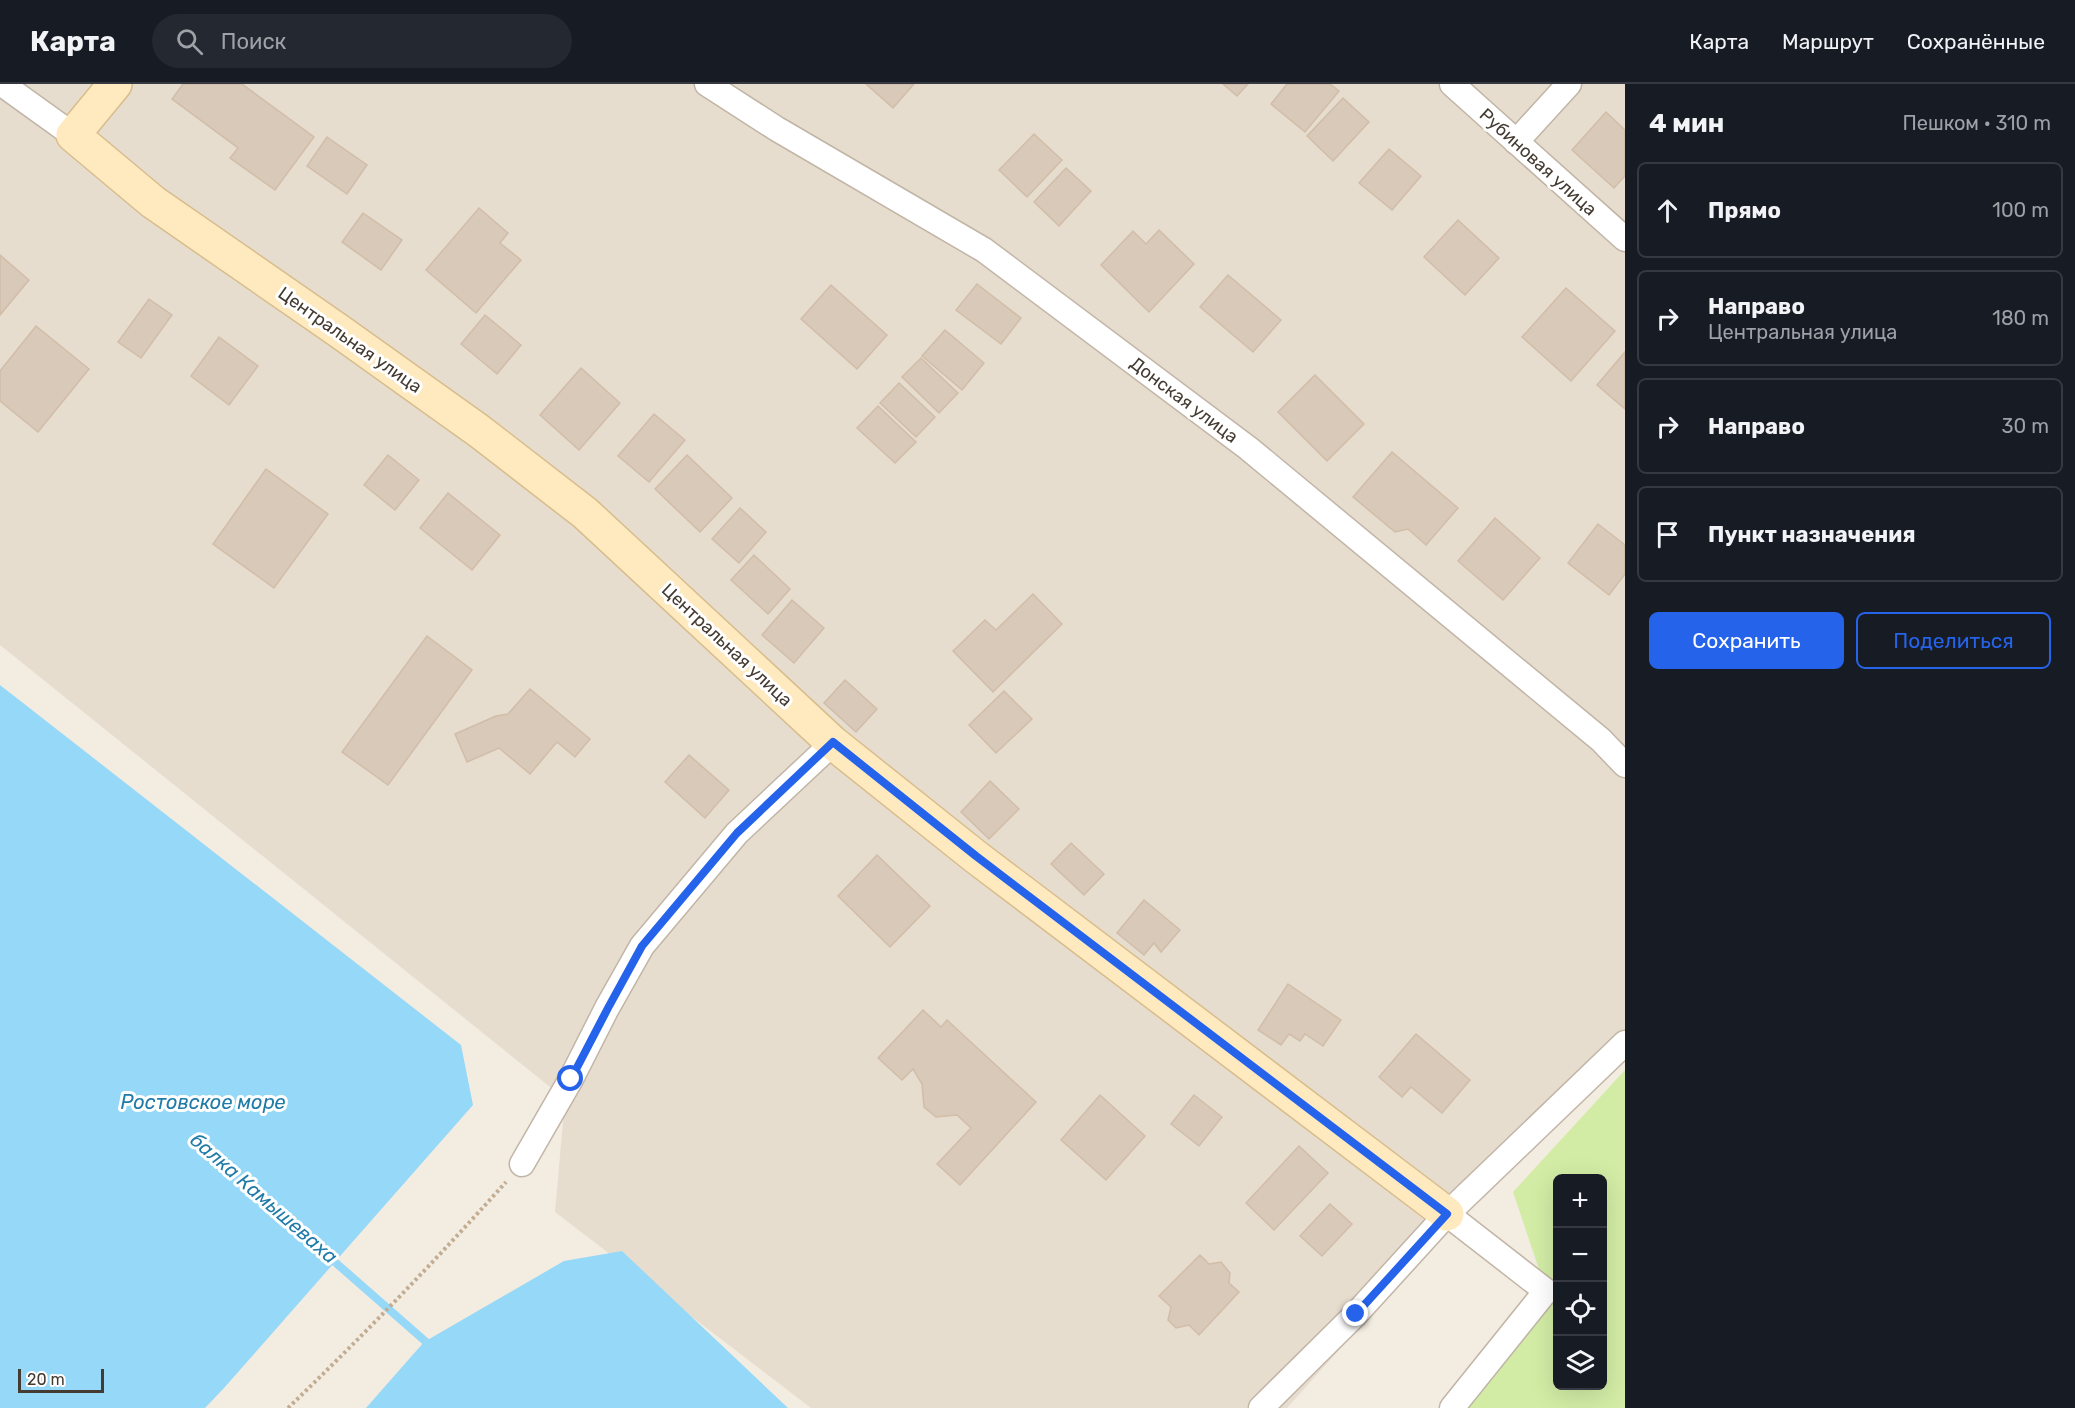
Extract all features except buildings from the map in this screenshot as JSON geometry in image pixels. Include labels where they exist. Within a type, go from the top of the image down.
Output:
[{"type":"street","name":"Центральная улица","points":[[2,84],[73,135],[153,202],[469,424],[585,513],[833,742],[976,856],[1447,1214]]},
{"type":"street","points":[[73,135],[114,84]]},
{"type":"street","name":"Донская улица","points":[[707,84],[777,129],[984,250],[1257,455],[1601,740],[1625,765]]},
{"type":"street","name":"Рубиновая улица","points":[[1452,84],[1625,239]]},
{"type":"street","points":[[1516,142],[1569,84]]},
{"type":"street","points":[[522,1164],[571,1079],[642,946],[737,833],[833,742]]},
{"type":"street","points":[[1261,1408],[1356,1314],[1447,1214],[1625,1043]]},
{"type":"street","points":[[1447,1214],[1546,1291],[1452,1408]]},
{"type":"path","points":[[288,1408],[444,1250],[522,1164]]},
{"type":"shaded area","points":[[0,84],[1625,84],[1625,1030],[1287,1408],[811,1408],[555,1212],[565,1099],[0,645]]},
{"type":"green space","points":[[1625,1070],[1625,1408],[1441,1408],[1545,1287],[1513,1192]]},
{"type":"water","name":"Ростовское море","points":[[0,685],[461,1045],[473,1105],[205,1408],[0,1408]]},
{"type":"water","points":[[622,1251],[788,1408],[366,1408],[424,1342],[564,1261]]},
{"type":"waterway","name":"балка Камышеваха","points":[[328,1256],[433,1348]]},
{"type":"route","points":[[571,1079],[642,946],[737,833],[833,742],[976,856],[1447,1214],[1356,1314]]}]
